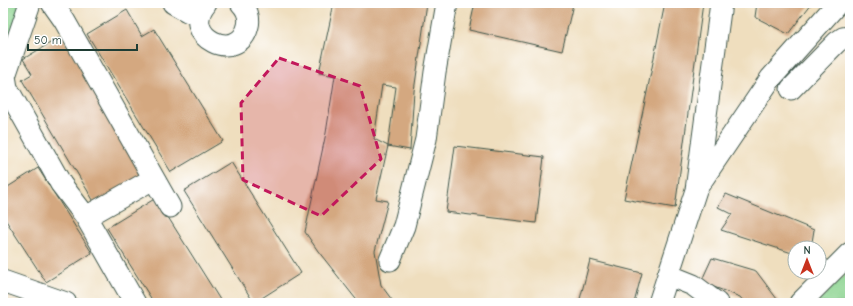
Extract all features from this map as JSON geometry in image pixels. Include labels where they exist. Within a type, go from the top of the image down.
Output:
[{"type":"street","points":[[30,3],[5,76],[7,88],[61,184],[86,217],[135,303]]},
{"type":"street","points":[[52,3],[64,20],[170,207]]},
{"type":"street","points":[[173,3],[187,11],[203,10],[199,23],[201,30],[210,41],[223,45],[237,42],[242,37],[248,25],[249,18],[242,3]]},
{"type":"street","points":[[390,260],[404,226],[426,139],[435,72],[447,3]]},
{"type":"street","points":[[660,303],[696,190],[721,3]]},
{"type":"street","points":[[696,190],[771,78],[838,3]]},
{"type":"street","points":[[791,89],[837,42],[843,38],[850,37]]},
{"type":"street","points":[[86,217],[153,179]]},
{"type":"street","points":[[800,303],[850,253]]},
{"type":"street","points":[[668,275],[693,285],[717,303]]},
{"type":"street","points":[[3,281],[66,303]]},
{"type":"highlighted area","points":[[279,58],[360,86],[381,159],[321,216],[243,180],[241,103]]},
{"type":"green space","points":[[3,3],[27,3],[3,79]]},
{"type":"green space","points":[[850,269],[850,303],[817,303]]},
{"type":"building","points":[[334,3],[427,3],[414,91],[410,150],[388,146],[376,199],[388,201],[375,251],[381,285],[392,300],[389,303],[359,303],[305,232],[326,133],[335,76],[319,73]],"holes":[[[382,85],[396,87],[388,146],[374,139]]]},
{"type":"building","points":[[475,3],[573,4],[562,51],[469,30]]},
{"type":"building","points":[[665,3],[703,3],[675,208],[624,199]]},
{"type":"building","points":[[757,3],[812,3],[788,34],[755,17]]},
{"type":"building","points":[[127,10],[142,36],[154,29],[223,141],[171,172],[87,34]]},
{"type":"building","points":[[62,36],[146,175],[96,205],[22,80],[32,74],[23,59]]},
{"type":"building","points":[[455,146],[544,157],[536,223],[446,212]]},
{"type":"building","points":[[231,162],[301,273],[254,303],[184,191]]},
{"type":"building","points":[[38,168],[92,253],[46,282],[3,216],[3,190]]},
{"type":"building","points":[[726,194],[814,230],[812,240],[787,240],[787,251],[721,230],[732,214],[718,207]]},
{"type":"building","points":[[156,198],[222,303],[154,303],[107,228]]},
{"type":"building","points":[[712,258],[756,271],[780,303],[745,303],[740,297],[701,282]]},
{"type":"building","points":[[590,260],[642,273],[634,303],[579,303]]}]
